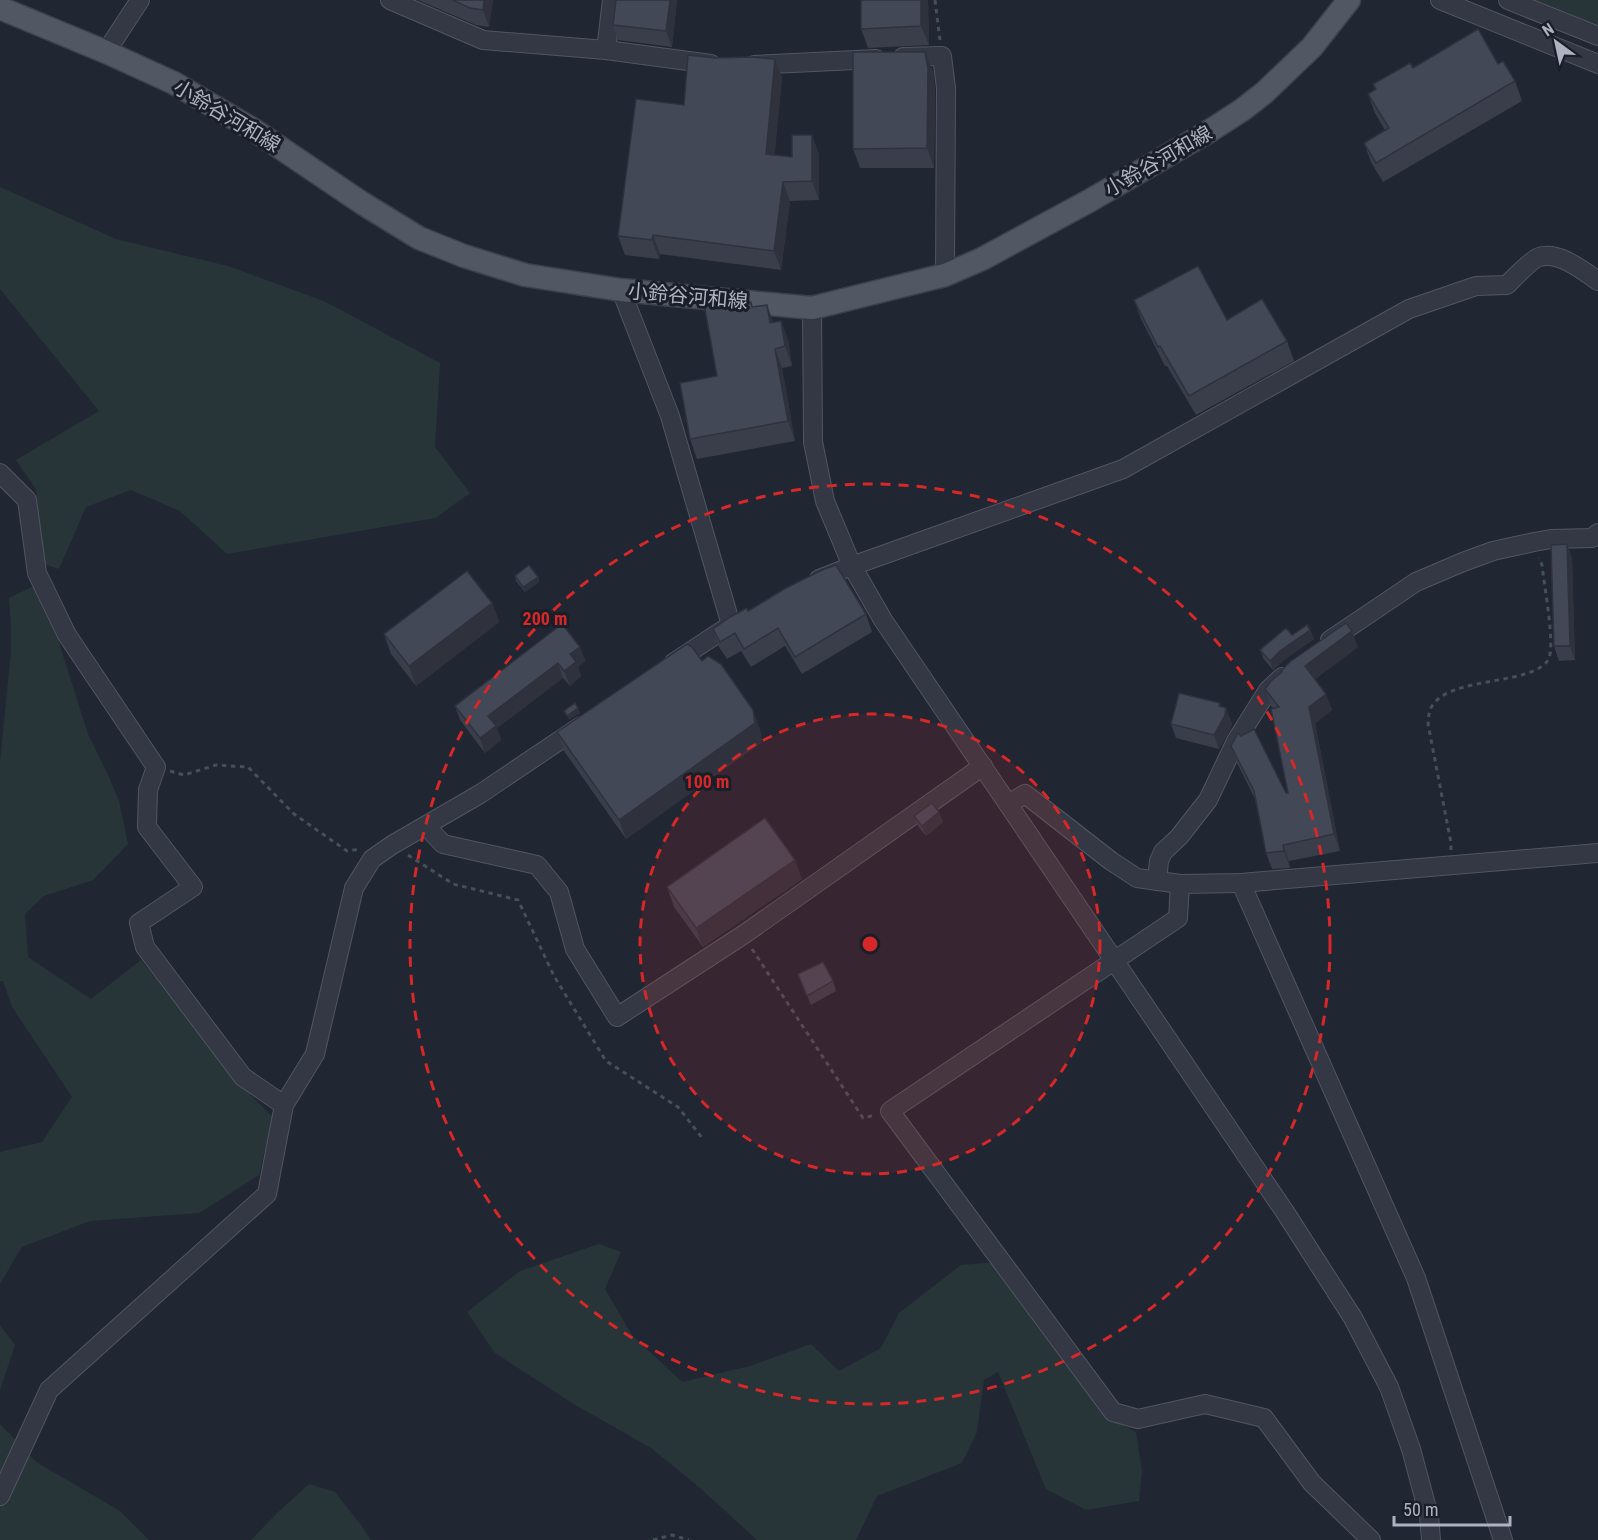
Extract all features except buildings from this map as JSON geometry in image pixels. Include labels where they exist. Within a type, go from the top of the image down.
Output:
[{"type":"main road","name":"小鈴谷河和線","points":[[0,8],[174,83],[254,130],[362,203],[419,238],[464,256],[525,275],[621,290],[812,308],[945,275],[982,259],[1089,201],[1208,132],[1264,93],[1312,47],[1349,0]]},
{"type":"street","points":[[106,52],[140,0]]},
{"type":"street","points":[[390,0],[483,40],[606,50],[729,66],[942,56],[945,88],[945,275]]},
{"type":"street","points":[[606,50],[612,0]]},
{"type":"street","points":[[1440,0],[1598,64]]},
{"type":"street","points":[[1508,0],[1598,36]]},
{"type":"street","points":[[803,588],[852,566],[1123,469],[1409,309],[1476,286],[1507,285],[1537,257],[1554,256],[1582,269],[1598,281]]},
{"type":"street","points":[[621,290],[670,416],[731,625]]},
{"type":"street","points":[[812,308],[813,442],[825,501],[852,566],[883,620],[1285,1212],[1353,1318],[1389,1387],[1411,1449],[1429,1516],[1431,1540]]},
{"type":"street","points":[[0,473],[27,500],[37,573],[67,635],[156,767],[148,790],[147,827],[193,887],[139,923],[145,947],[243,1077],[284,1105]]},
{"type":"street","points":[[1318,649],[1395,595],[1425,578],[1493,551],[1551,539],[1592,538],[1598,533]]},
{"type":"street","points":[[663,670],[731,625],[752,614]]},
{"type":"street","points":[[1156,881],[1163,852],[1179,837],[1208,800],[1230,752],[1255,709],[1268,690],[1290,669]]},
{"type":"street","points":[[0,1496],[49,1390],[267,1194],[284,1105],[315,1054],[354,888],[372,859],[480,794],[596,716]]},
{"type":"street","points":[[426,826],[443,844],[537,866],[559,892],[575,949],[617,1017],[743,934],[983,766]]},
{"type":"street","points":[[1009,804],[1025,794],[1111,861],[1137,878],[1180,884],[1242,884],[1598,853]]},
{"type":"street","points":[[1180,884],[1178,918],[890,1111],[1113,1412],[1138,1419],[1205,1404],[1264,1418],[1312,1483],[1371,1540]]},
{"type":"street","points":[[1242,884],[1416,1278],[1503,1540]]},
{"type":"path","points":[[935,0],[942,56]]},
{"type":"path","points":[[1447,866],[1451,843],[1428,724],[1429,714],[1431,707],[1446,694],[1533,671],[1545,664],[1551,640],[1542,565],[1534,542]]},
{"type":"path","points":[[156,767],[184,775],[216,765],[248,767],[294,814],[347,851],[392,845],[453,884],[518,900],[554,976],[606,1061],[678,1107],[703,1139]]},
{"type":"path","points":[[743,934],[863,1118],[890,1111]]},
{"type":"path","points":[[653,1540],[672,1534],[689,1540]]},
{"type":"shaded area","points":[[1532,0],[1598,0],[1598,29]]},
{"type":"shaded area","points":[[0,187],[116,239],[228,266],[326,302],[440,363],[435,447],[470,493],[435,518],[227,554],[180,511],[131,490],[86,507],[59,569],[44,564],[36,489],[16,460],[99,411],[0,289]]},
{"type":"shaded area","points":[[40,583],[88,734],[119,801],[128,844],[93,880],[44,896],[25,914],[28,957],[91,999],[141,960],[236,1081],[273,1117],[259,1175],[199,1213],[90,1221],[22,1247],[0,1284],[0,1152],[42,1142],[72,1097],[12,1007],[3,981],[0,981],[0,763],[11,651],[9,598]]},
{"type":"shaded area","points":[[599,1244],[621,1252],[605,1289],[632,1335],[682,1382],[750,1366],[811,1344],[839,1371],[881,1348],[899,1313],[961,1265],[998,1262],[1109,1418],[1136,1432],[1142,1472],[1139,1501],[1086,1510],[1046,1489],[998,1372],[984,1380],[977,1432],[962,1463],[877,1496],[856,1540],[757,1540],[699,1487],[651,1448],[572,1403],[495,1353],[467,1312],[520,1271]]},
{"type":"shaded area","points":[[0,1325],[15,1345],[0,1390]]},
{"type":"shaded area","points":[[0,1424],[36,1462],[120,1511],[149,1540],[0,1540]]},
{"type":"shaded area","points":[[309,1484],[335,1492],[371,1540],[251,1540]]}]
